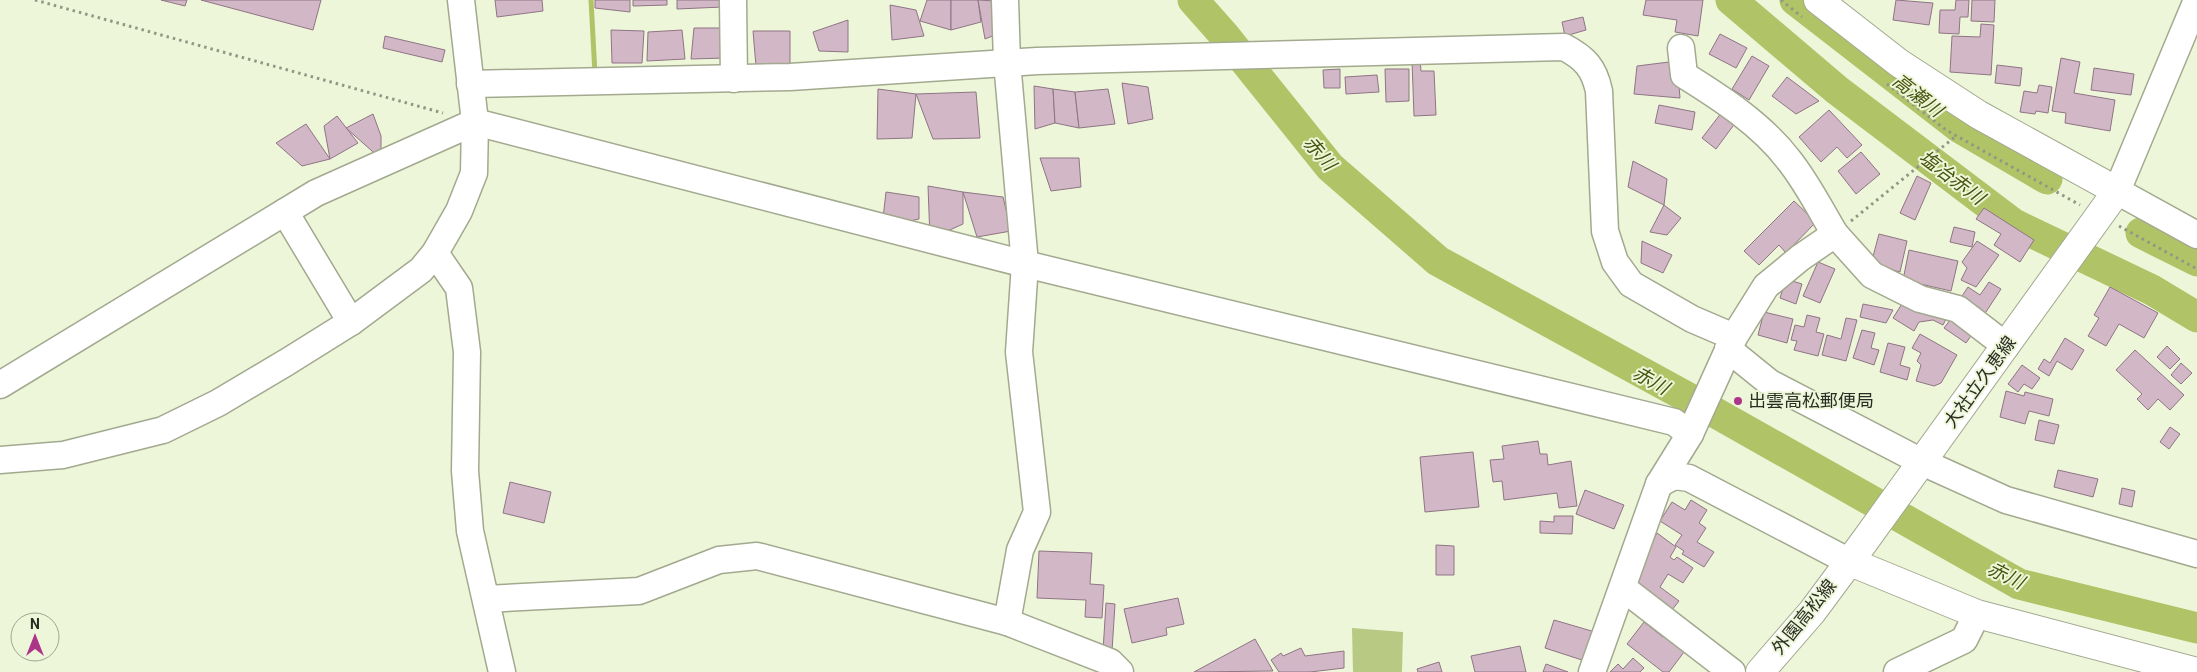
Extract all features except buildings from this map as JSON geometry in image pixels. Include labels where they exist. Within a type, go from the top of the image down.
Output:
[{"type":"main road","points":[[1818,0],[1899,63],[1979,115],[2117,192]]},
{"type":"main road","name":"大社立久恵線","points":[[1856,552],[2117,192]]},
{"type":"main road","points":[[1856,552],[1977,614],[2197,672]]},
{"type":"main road","name":"外園高松線","points":[[1760,672],[1812,612],[1856,552]]},
{"type":"street","points":[[0,460],[62,455],[163,430],[218,403],[351,322],[421,270],[435,253],[459,211],[474,173],[475,122],[461,0]]},
{"type":"street","points":[[732,0],[734,79]]},
{"type":"street","points":[[1005,0],[1007,62],[1025,264],[1019,352],[1036,512],[1020,550],[1007,622]]},
{"type":"street","points":[[2193,16],[2117,192],[2197,235]]},
{"type":"street","points":[[470,84],[734,79],[1007,62],[1564,47],[1579,55],[1595,73],[1599,91],[1605,231],[1615,262],[1631,284],[1731,343],[1770,383],[1918,469],[2006,500],[2197,554]]},
{"type":"street","points":[[1681,48],[1684,75],[1725,100],[1767,137],[1788,159],[1835,234],[1872,275],[1920,299],[1958,309],[2006,346]]},
{"type":"street","points":[[0,385],[316,193],[475,122],[1025,264],[1674,422],[1690,434]]},
{"type":"street","points":[[285,212],[351,322]]},
{"type":"street","points":[[1592,672],[1659,484],[1690,434],[1731,343],[1766,286],[1800,258],[1835,234]]},
{"type":"street","points":[[435,253],[459,288],[467,366],[465,471],[470,531],[502,672]]},
{"type":"street","points":[[1659,484],[1674,476],[1690,478],[1856,552]]},
{"type":"street","points":[[486,599],[639,591],[719,560],[757,556],[1007,622],[1110,662],[1120,672]]},
{"type":"street","points":[[1623,588],[1732,672]]},
{"type":"street","points":[[1896,672],[1964,640],[1977,614]]},
{"type":"path","points":[[35,0],[475,122]]},
{"type":"path","points":[[1835,234],[1956,136]]},
{"type":"green space","points":[[1352,628],[1403,632],[1402,672],[1353,672]]},
{"type":"waterway","points":[[591,0],[595,74]]},
{"type":"waterway","name":"赤川","points":[[1193,0],[1224,35],[1330,167],[1438,261],[1707,408],[2019,584],[2197,628]]},
{"type":"waterway","name":"塩冶赤川","points":[[1731,0],[1837,90],[2014,224],[2152,290],[2197,317]]},
{"type":"waterway","name":"高瀬川","points":[[1795,0],[1960,128],[2047,179]]},
{"type":"waterway","name":"高瀬川","points":[[2141,233],[2197,261]]},
{"type":"place","name":"出雲高松郵便局","points":[[1738,401]]}]
